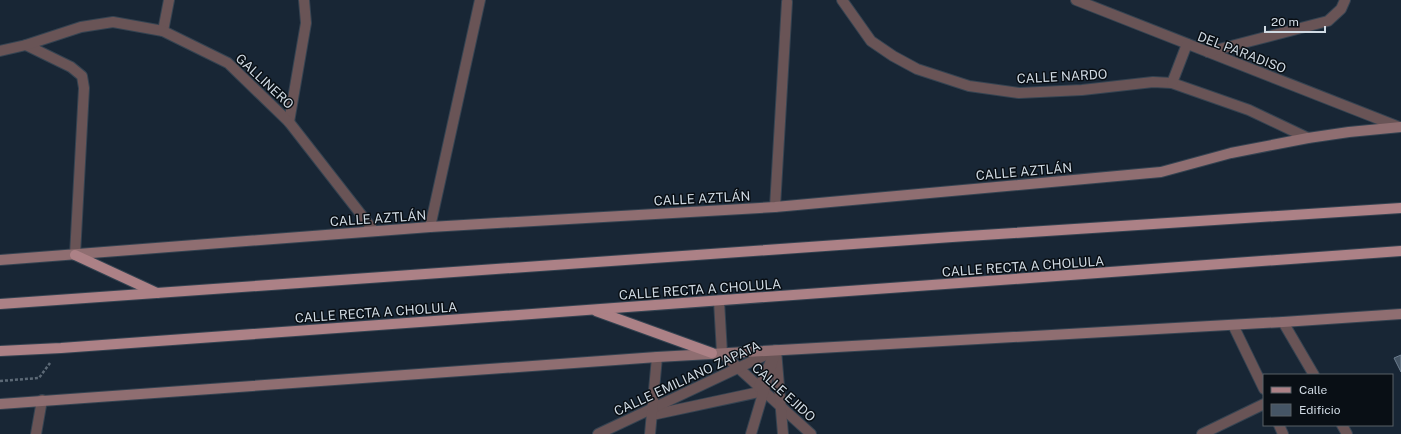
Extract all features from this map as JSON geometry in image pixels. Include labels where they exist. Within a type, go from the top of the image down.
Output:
[{"type":"main road","name":"CALLE AZTLÁN","points":[[0,260],[430,227],[776,207],[1160,172],[1231,154],[1308,138],[1400,127]]},
{"type":"main road","points":[[0,304],[952,237],[1401,208]]},
{"type":"main road","name":"CALLE RECTA A CHOLULA","points":[[0,351],[1401,251]]},
{"type":"main road","points":[[75,255],[159,294]]},
{"type":"main road","points":[[592,309],[717,353]]},
{"type":"main road","points":[[0,404],[717,353],[1233,325],[1401,314]]},
{"type":"street","points":[[163,31],[170,0]]},
{"type":"street","points":[[289,122],[306,22],[304,0]]},
{"type":"street","points":[[430,227],[480,0]]},
{"type":"street","name":"CALLE NARDO","points":[[842,0],[871,42],[917,69],[969,86],[1019,93],[1082,90],[1153,82],[1172,84],[1249,110],[1308,138]]},
{"type":"street","name":"DEL PARADISO","points":[[1076,0],[1400,127]]},
{"type":"street","points":[[1208,52],[1328,22],[1341,9],[1345,0]]},
{"type":"street","points":[[776,207],[787,2]]},
{"type":"street","name":"GALLINERO","points":[[0,51],[26,45],[81,27],[113,22],[163,31],[228,63],[289,122],[374,231]]},
{"type":"street","points":[[1172,84],[1187,44]]},
{"type":"street","points":[[26,45],[71,67],[82,76],[84,88],[75,255]]},
{"type":"street","points":[[717,353],[719,300]]},
{"type":"street","points":[[1283,322],[1313,374]]},
{"type":"street","points":[[1233,325],[1263,387]]},
{"type":"street","points":[[744,434],[776,350]]},
{"type":"street","name":"CALLE EMILIANO ZAPATA","points":[[598,434],[652,411],[776,350],[783,434]]},
{"type":"street","name":"CALLE EJIDO","points":[[717,353],[738,368],[811,434]]},
{"type":"street","points":[[650,434],[657,357]]},
{"type":"street","points":[[652,411],[762,389]]},
{"type":"street","points":[[751,434],[762,389]]},
{"type":"street","points":[[36,434],[42,400]]},
{"type":"street","points":[[1202,434],[1263,404]]},
{"type":"path","points":[[0,381],[39,378]]},
{"type":"building","points":[[1401,355],[1401,372],[1394,358]]}]
